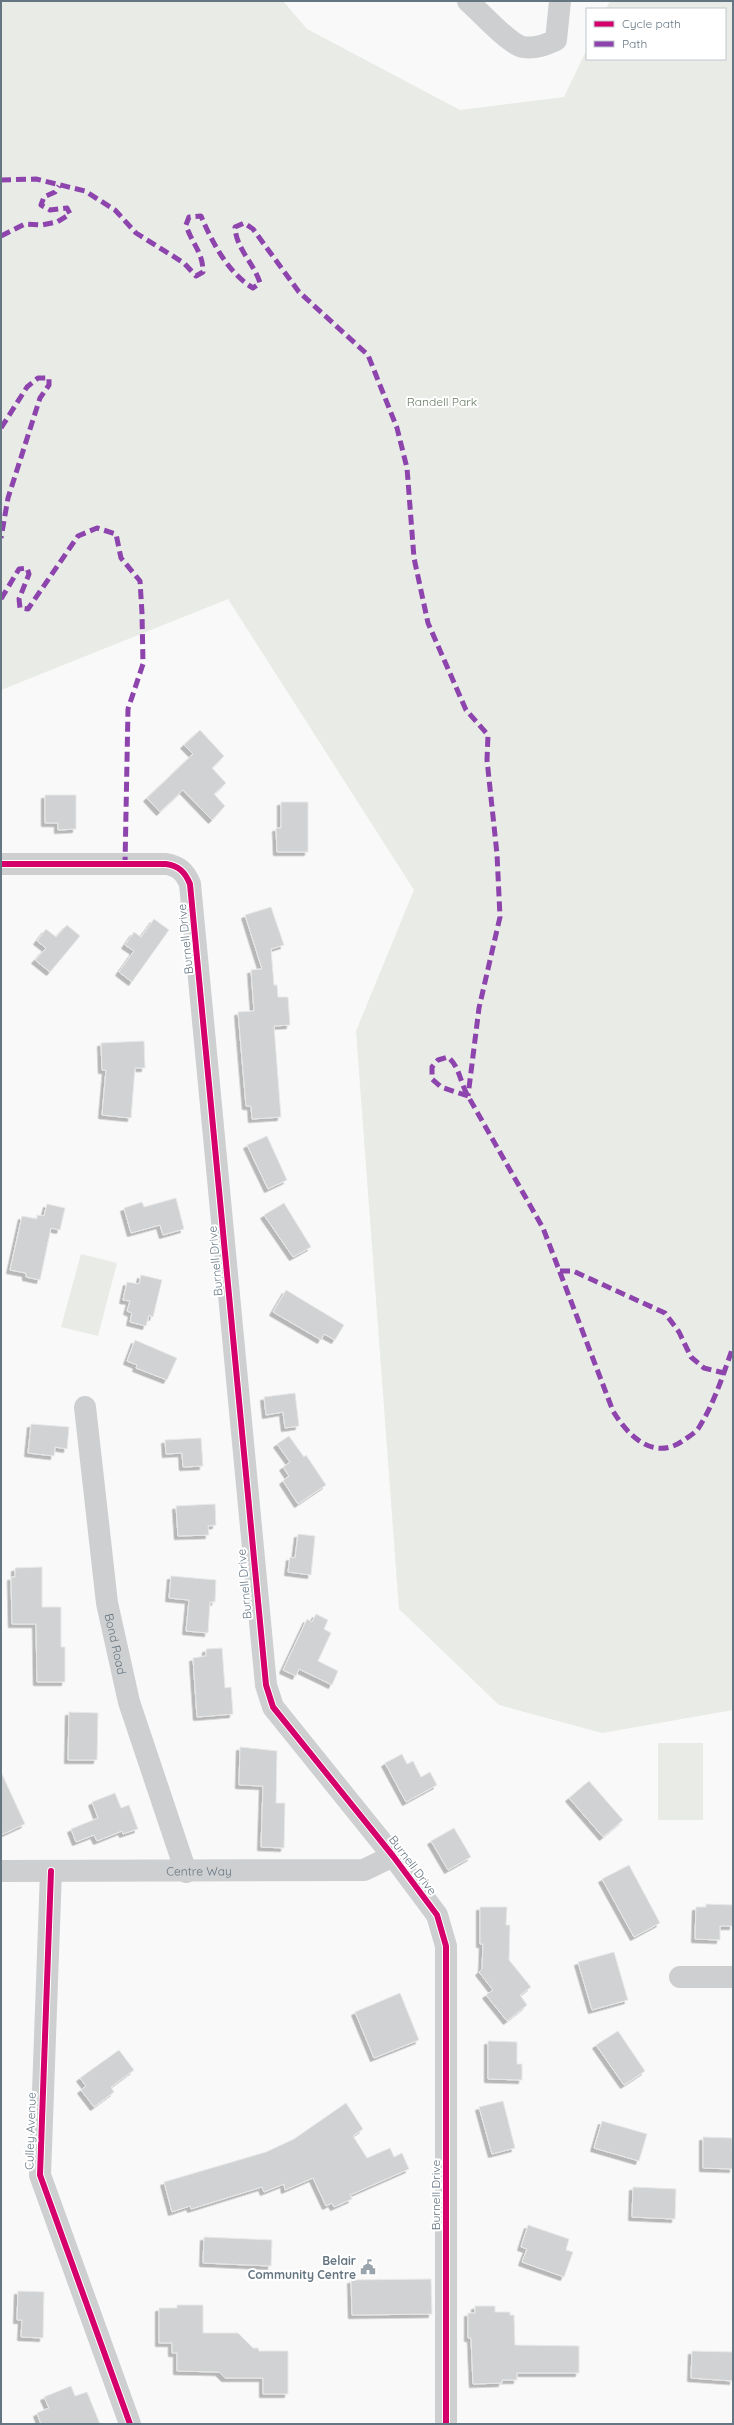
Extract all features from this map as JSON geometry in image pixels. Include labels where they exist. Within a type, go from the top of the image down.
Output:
[{"type":"street","points":[[468,1],[504,35],[522,47],[541,47],[556,40],[560,1]]},
{"type":"street","name":"Burnell Drive","points":[[1,864],[166,864],[177,866],[187,875],[190,884],[266,1685],[273,1707],[393,1856],[437,1915],[446,1946],[446,2424]]},
{"type":"street","name":"Bond Road","points":[[85,1407],[106,1603],[129,1702],[186,1872]]},
{"type":"street","name":"Centre Way","points":[[1,1871],[186,1872],[364,1870],[393,1856]]},
{"type":"street","name":"Culley Avenue","points":[[51,1871],[40,2175],[130,2424]]},
{"type":"street","points":[[680,1977],[733,1977]]},
{"type":"green space","name":"Randell Park","points":[[1,1],[283,1],[307,29],[460,110],[564,97],[586,51],[586,60],[726,60],[726,8],[606,8],[610,1],[733,1],[733,1710],[602,1733],[499,1705],[399,1609],[356,1031],[414,890],[228,599],[1,690]]},
{"type":"green space","points":[[81,1254],[117,1263],[98,1336],[61,1327]]},
{"type":"green space","points":[[658,1743],[703,1743],[703,1820],[658,1820]]},
{"type":"building","points":[[200,730],[224,756],[212,768],[226,783],[214,794],[225,806],[212,820],[183,790],[160,812],[147,798],[193,754],[184,745]]},
{"type":"building","points":[[45,795],[76,795],[76,829],[58,830],[58,823],[45,823]]},
{"type":"building","points":[[281,802],[308,802],[308,852],[277,852],[276,828],[281,828]]},
{"type":"building","points":[[271,907],[284,945],[271,949],[274,985],[277,985],[278,997],[288,997],[290,1025],[274,1026],[281,1117],[252,1119],[251,1106],[246,1106],[238,1012],[254,1011],[251,970],[262,969],[245,915]]},
{"type":"building","points":[[154,919],[169,930],[132,982],[119,972],[134,951],[125,945],[134,932],[141,937]]},
{"type":"building","points":[[67,925],[80,936],[50,972],[35,960],[46,948],[37,941],[46,929],[56,937]]},
{"type":"building","points":[[144,1041],[145,1068],[135,1068],[131,1118],[102,1115],[106,1070],[102,1070],[101,1043]]},
{"type":"building","points":[[267,1136],[287,1180],[268,1189],[247,1145]]},
{"type":"building","points":[[176,1198],[184,1229],[163,1235],[160,1225],[131,1233],[124,1208],[142,1202],[144,1207]]},
{"type":"building","points":[[284,1203],[311,1247],[293,1257],[264,1215]]},
{"type":"building","points":[[47,1204],[65,1208],[60,1230],[51,1228],[40,1280],[26,1277],[26,1273],[10,1270],[22,1216],[37,1219],[37,1215],[44,1216]]},
{"type":"building","points":[[141,1275],[162,1280],[153,1317],[149,1315],[146,1326],[130,1322],[132,1313],[127,1311],[130,1301],[123,1300],[127,1282],[139,1284]]},
{"type":"building","points":[[286,1290],[344,1325],[335,1340],[324,1334],[321,1340],[273,1312]]},
{"type":"building","points":[[135,1340],[177,1358],[167,1380],[136,1368],[137,1365],[127,1361]]},
{"type":"building","points":[[295,1393],[299,1426],[285,1428],[283,1412],[266,1415],[264,1397]]},
{"type":"building","points":[[31,1424],[69,1427],[67,1449],[55,1447],[54,1456],[28,1453]]},
{"type":"building","points":[[289,1436],[304,1457],[306,1455],[326,1485],[298,1504],[283,1481],[289,1476],[283,1467],[290,1462],[277,1444]]},
{"type":"building","points":[[201,1438],[203,1466],[183,1467],[182,1453],[166,1454],[165,1440]]},
{"type":"building","points":[[215,1504],[216,1525],[208,1526],[209,1535],[178,1536],[176,1506]]},
{"type":"building","points":[[298,1534],[315,1536],[311,1575],[288,1572],[290,1557],[295,1558]]},
{"type":"building","points":[[42,1567],[42,1607],[61,1607],[61,1647],[65,1647],[65,1682],[37,1682],[36,1624],[12,1624],[11,1577],[15,1577],[15,1568]]},
{"type":"building","points":[[171,1576],[216,1580],[215,1602],[210,1602],[208,1633],[186,1631],[189,1600],[169,1598]]},
{"type":"building","points":[[316,1614],[328,1620],[324,1629],[331,1633],[318,1661],[338,1671],[332,1685],[299,1669],[296,1676],[283,1670],[307,1619],[312,1622]]},
{"type":"building","points":[[222,1648],[225,1688],[231,1687],[233,1714],[197,1717],[193,1658],[206,1656],[206,1649]]},
{"type":"building","points":[[69,1712],[98,1713],[97,1760],[68,1760]]},
{"type":"building","points":[[240,1747],[277,1751],[276,1803],[285,1803],[284,1848],[261,1847],[263,1786],[239,1785]]},
{"type":"building","points":[[402,1754],[407,1764],[413,1761],[421,1777],[430,1772],[437,1785],[406,1802],[385,1763]]},
{"type":"building","points":[[1,1772],[25,1824],[1,1835]]},
{"type":"building","points":[[589,1781],[623,1820],[603,1837],[569,1798]]},
{"type":"building","points":[[115,1793],[121,1808],[129,1805],[138,1829],[123,1834],[122,1831],[97,1841],[94,1835],[76,1842],[71,1829],[98,1818],[92,1802]]},
{"type":"building","points":[[454,1828],[471,1857],[448,1870],[431,1841]]},
{"type":"building","points":[[629,1865],[660,1923],[634,1937],[602,1879]]},
{"type":"building","points":[[706,1904],[733,1905],[733,1926],[720,1926],[720,1940],[695,1939],[696,1907],[706,1907]]},
{"type":"building","points":[[480,1907],[507,1907],[506,1925],[510,1925],[509,1960],[531,1987],[520,1995],[527,2005],[507,2021],[486,1995],[493,1990],[479,1972],[482,1969],[483,1944],[480,1944]]},
{"type":"building","points":[[614,1952],[628,2000],[592,2010],[578,1962]]},
{"type":"building","points":[[400,1993],[419,2040],[374,2058],[355,2012]]},
{"type":"building","points":[[618,2031],[645,2071],[624,2085],[596,2045]]},
{"type":"building","points":[[488,2041],[517,2042],[517,2064],[522,2064],[522,2080],[488,2079]]},
{"type":"building","points":[[119,2050],[134,2070],[111,2087],[114,2092],[94,2107],[81,2090],[86,2086],[80,2078]]},
{"type":"building","points":[[503,2101],[515,2148],[492,2154],[479,2107]]},
{"type":"building","points":[[346,2103],[363,2129],[353,2136],[367,2158],[390,2148],[394,2157],[402,2153],[409,2169],[350,2195],[352,2199],[334,2207],[332,2203],[326,2206],[313,2178],[285,2190],[284,2184],[264,2192],[262,2187],[191,2209],[190,2206],[172,2212],[164,2182],[266,2152],[294,2139]]},
{"type":"building","points":[[602,2121],[647,2134],[639,2161],[594,2148]]},
{"type":"building","points":[[703,2137],[732,2138],[733,2169],[703,2168]]},
{"type":"building","points":[[633,2187],[676,2189],[675,2219],[632,2217]]},
{"type":"building","points":[[528,2225],[569,2239],[566,2250],[573,2252],[564,2277],[522,2262],[527,2249],[521,2247]]},
{"type":"building","points":[[204,2237],[272,2240],[271,2266],[203,2263]]},
{"type":"building","points":[[431,2279],[432,2314],[352,2315],[351,2280]]},
{"type":"building","points":[[18,2291],[44,2292],[43,2338],[21,2337],[22,2320],[17,2320]]},
{"type":"building","points":[[177,2305],[203,2305],[203,2333],[238,2333],[253,2348],[258,2348],[259,2351],[288,2351],[288,2394],[263,2394],[263,2378],[225,2378],[219,2372],[177,2371],[177,2353],[172,2353],[172,2343],[159,2343],[159,2308],[177,2308]]},
{"type":"building","points":[[475,2306],[495,2306],[495,2312],[510,2312],[510,2315],[514,2315],[515,2345],[579,2346],[579,2373],[517,2373],[517,2380],[502,2380],[502,2383],[473,2384],[471,2338],[468,2338],[468,2313],[475,2313]]},
{"type":"building","points":[[692,2351],[733,2352],[733,2381],[691,2378]]},
{"type":"building","points":[[71,2386],[75,2396],[87,2392],[100,2424],[41,2424],[37,2413],[49,2408],[44,2397]]},
{"type":"marked path","points":[[1,180],[36,179],[85,191],[115,210],[136,233],[184,263],[196,276],[203,272],[203,265],[186,225],[189,217],[201,216],[210,236],[228,265],[244,282],[253,288],[260,283],[254,269],[238,242],[236,235],[235,227],[244,223],[253,229],[299,292],[368,355],[397,428],[407,468],[414,558],[428,623],[466,710],[488,735],[487,760],[497,854],[500,917],[479,1008],[468,1096]]},
{"type":"marked path","points":[[1,236],[25,224],[42,225],[57,222],[70,214],[67,208],[50,210],[41,205],[44,197],[55,192],[59,186]]},
{"type":"marked path","points":[[1,428],[27,387],[38,378],[49,378],[49,385],[40,398],[8,498],[1,538]]},
{"type":"marked path","points":[[1,599],[19,569],[27,568],[29,574],[19,599],[20,608],[28,609],[78,536],[97,528],[116,534],[121,558],[140,581],[143,664],[128,709],[125,865]]},
{"type":"marked path","points":[[468,1096],[441,1087],[432,1079],[432,1067],[438,1060],[448,1057],[455,1065],[465,1091],[468,1096],[543,1228],[613,1411],[634,1437],[652,1447],[662,1448],[673,1446],[695,1432],[704,1419],[722,1379],[733,1347]]},
{"type":"marked path","points":[[560,1271],[573,1271],[665,1313],[679,1332],[691,1357],[704,1368],[724,1373]]},
{"type":"cycle path","points":[[1,864],[166,864],[175,866],[181,870],[190,884],[266,1685],[273,1707],[393,1856],[437,1915],[446,1946],[446,2424]]},
{"type":"cycle path","points":[[51,1871],[40,2175],[130,2424]]},
{"type":"place","name":"Belair Community Centre","points":[[368,2267]]}]
